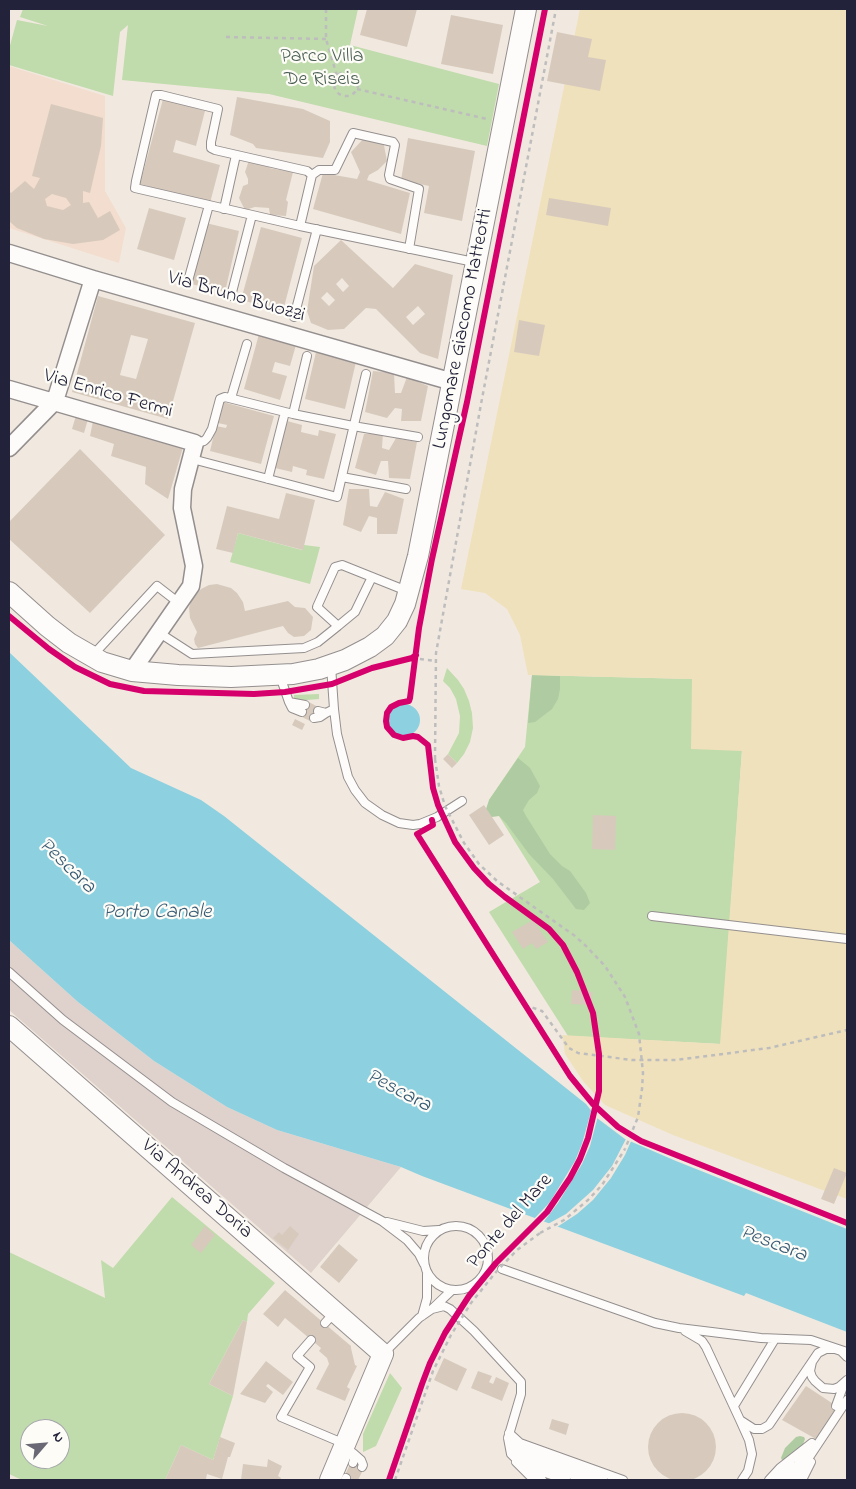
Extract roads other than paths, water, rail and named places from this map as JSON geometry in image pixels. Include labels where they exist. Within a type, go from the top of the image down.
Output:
[{"type":"street","name":"Lungomare Giacomo Matteotti","points":[[9,592],[52,631],[69,643],[113,666],[132,671],[194,676],[280,676],[307,672],[331,665],[358,654],[381,640],[397,621],[409,592],[418,556],[526,9]]},
{"type":"street","name":"Via Bruno Buozzi","points":[[9,253],[93,279],[453,382]]},
{"type":"street","points":[[9,448],[55,401],[93,279]]},
{"type":"street","name":"Via Enrico Fermi","points":[[9,389],[195,443]]},
{"type":"street","points":[[132,671],[191,586],[194,566],[182,508],[183,489],[195,443]]},
{"type":"street","name":"Via Andrea Doria","points":[[9,1026],[330,1318],[383,1354]]},
{"type":"street","points":[[340,1479],[383,1354]]},
{"type":"lane","name":"Lungomare Giacomo Matteotti","points":[[312,175],[211,148],[218,109],[156,96],[136,188],[300,226],[476,263]]},
{"type":"lane","points":[[300,226],[312,175],[319,170],[335,170],[353,133],[393,142],[395,145],[389,175],[390,179],[419,189],[409,249]]},
{"type":"lane","points":[[224,209],[236,155]]},
{"type":"lane","points":[[188,281],[209,205]]},
{"type":"lane","points":[[231,296],[252,215]]},
{"type":"lane","points":[[294,317],[317,229]]},
{"type":"lane","name":"Via Bruno Buozzi","points":[[195,443],[204,441],[210,433],[220,400],[225,397],[231,398],[247,344]]},
{"type":"lane","name":"Via Bruno Buozzi","points":[[268,479],[308,356]]},
{"type":"lane","points":[[192,459],[337,497],[366,374]]},
{"type":"lane","points":[[231,398],[289,413],[418,437]]},
{"type":"lane","points":[[342,477],[406,489]]},
{"type":"lane","points":[[338,626],[317,607],[335,567],[342,565],[409,592]]},
{"type":"lane","points":[[158,632],[192,654],[304,648],[318,642],[355,612],[372,577]]},
{"type":"lane","points":[[92,656],[157,586],[179,603]]},
{"type":"lane","points":[[331,665],[337,734],[348,777],[355,790],[365,802],[382,815],[399,823],[420,824],[437,818],[462,801]]},
{"type":"lane","points":[[280,676],[289,702],[303,709]]},
{"type":"lane","points":[[319,714],[334,709]]},
{"type":"lane","points":[[652,916],[847,939]]},
{"type":"lane","points":[[9,972],[63,1020],[172,1102],[284,1168],[382,1221],[407,1240],[419,1254],[425,1268],[437,1284],[452,1290],[466,1289],[478,1282],[486,1271],[488,1253],[485,1243],[469,1229],[454,1226],[439,1230],[423,1231],[382,1221]]},
{"type":"lane","points":[[422,1316],[427,1298],[424,1254],[426,1245],[439,1230]]},
{"type":"lane","points":[[502,1270],[655,1323],[679,1328],[776,1339],[811,1340],[841,1351],[847,1357]]},
{"type":"lane","points":[[383,1354],[452,1290]]},
{"type":"lane","points":[[432,1309],[444,1306],[450,1308],[474,1330],[521,1382],[521,1394],[508,1435],[510,1451],[516,1462],[525,1472],[542,1480]]},
{"type":"lane","points":[[679,1328],[702,1341],[734,1406],[752,1449],[752,1459],[747,1479]]},
{"type":"lane","points":[[734,1406],[776,1339]]},
{"type":"lane","points":[[311,1340],[297,1356],[310,1367],[281,1417],[349,1452],[361,1460],[364,1465],[362,1467]]},
{"type":"lane","points":[[740,1420],[754,1429],[762,1429],[769,1425],[815,1356],[826,1349],[847,1352]]},
{"type":"lane","points":[[815,1356],[810,1366],[810,1372],[819,1385],[829,1389],[846,1383]]},
{"type":"lane","points":[[836,1406],[846,1383]]},
{"type":"lane","points":[[786,1480],[847,1400]]},
{"type":"lane","points":[[508,1435],[514,1446],[528,1453],[603,1480]]},
{"type":"lane","points":[[508,1435],[520,1443],[623,1480]]},
{"type":"lane","points":[[769,1480],[780,1468],[815,1441]]},
{"type":"lane","points":[[794,1480],[815,1441]]},
{"type":"lane","points":[[802,1480],[815,1441]]},
{"type":"lane","points":[[510,1451],[518,1461],[528,1467],[566,1480]]},
{"type":"lane","points":[[510,1451],[518,1456],[586,1480]]},
{"type":"lane","points":[[778,1480],[800,1461]]},
{"type":"water","name":"Porto Canale","points":[[9,652],[131,768],[201,800],[224,816],[586,1104],[597,1118],[625,1139],[847,1229],[847,1332],[746,1293],[744,1296],[401,1167],[277,1130],[227,1107],[154,1061],[78,1002],[9,940]]},
{"type":"water","points":[[404,704],[415,709],[420,720],[415,731],[404,736],[393,731],[388,720],[393,709]]},
{"type":"park label","name":"Parco Villa De Riseis","points":[[322,70]]},
{"type":"water label","name":"Pescara","points":[[66,867]]},
{"type":"water label","name":"Pescara","points":[[398,1092]]},
{"type":"water label","name":"Pescara","points":[[773,1245]]}]
